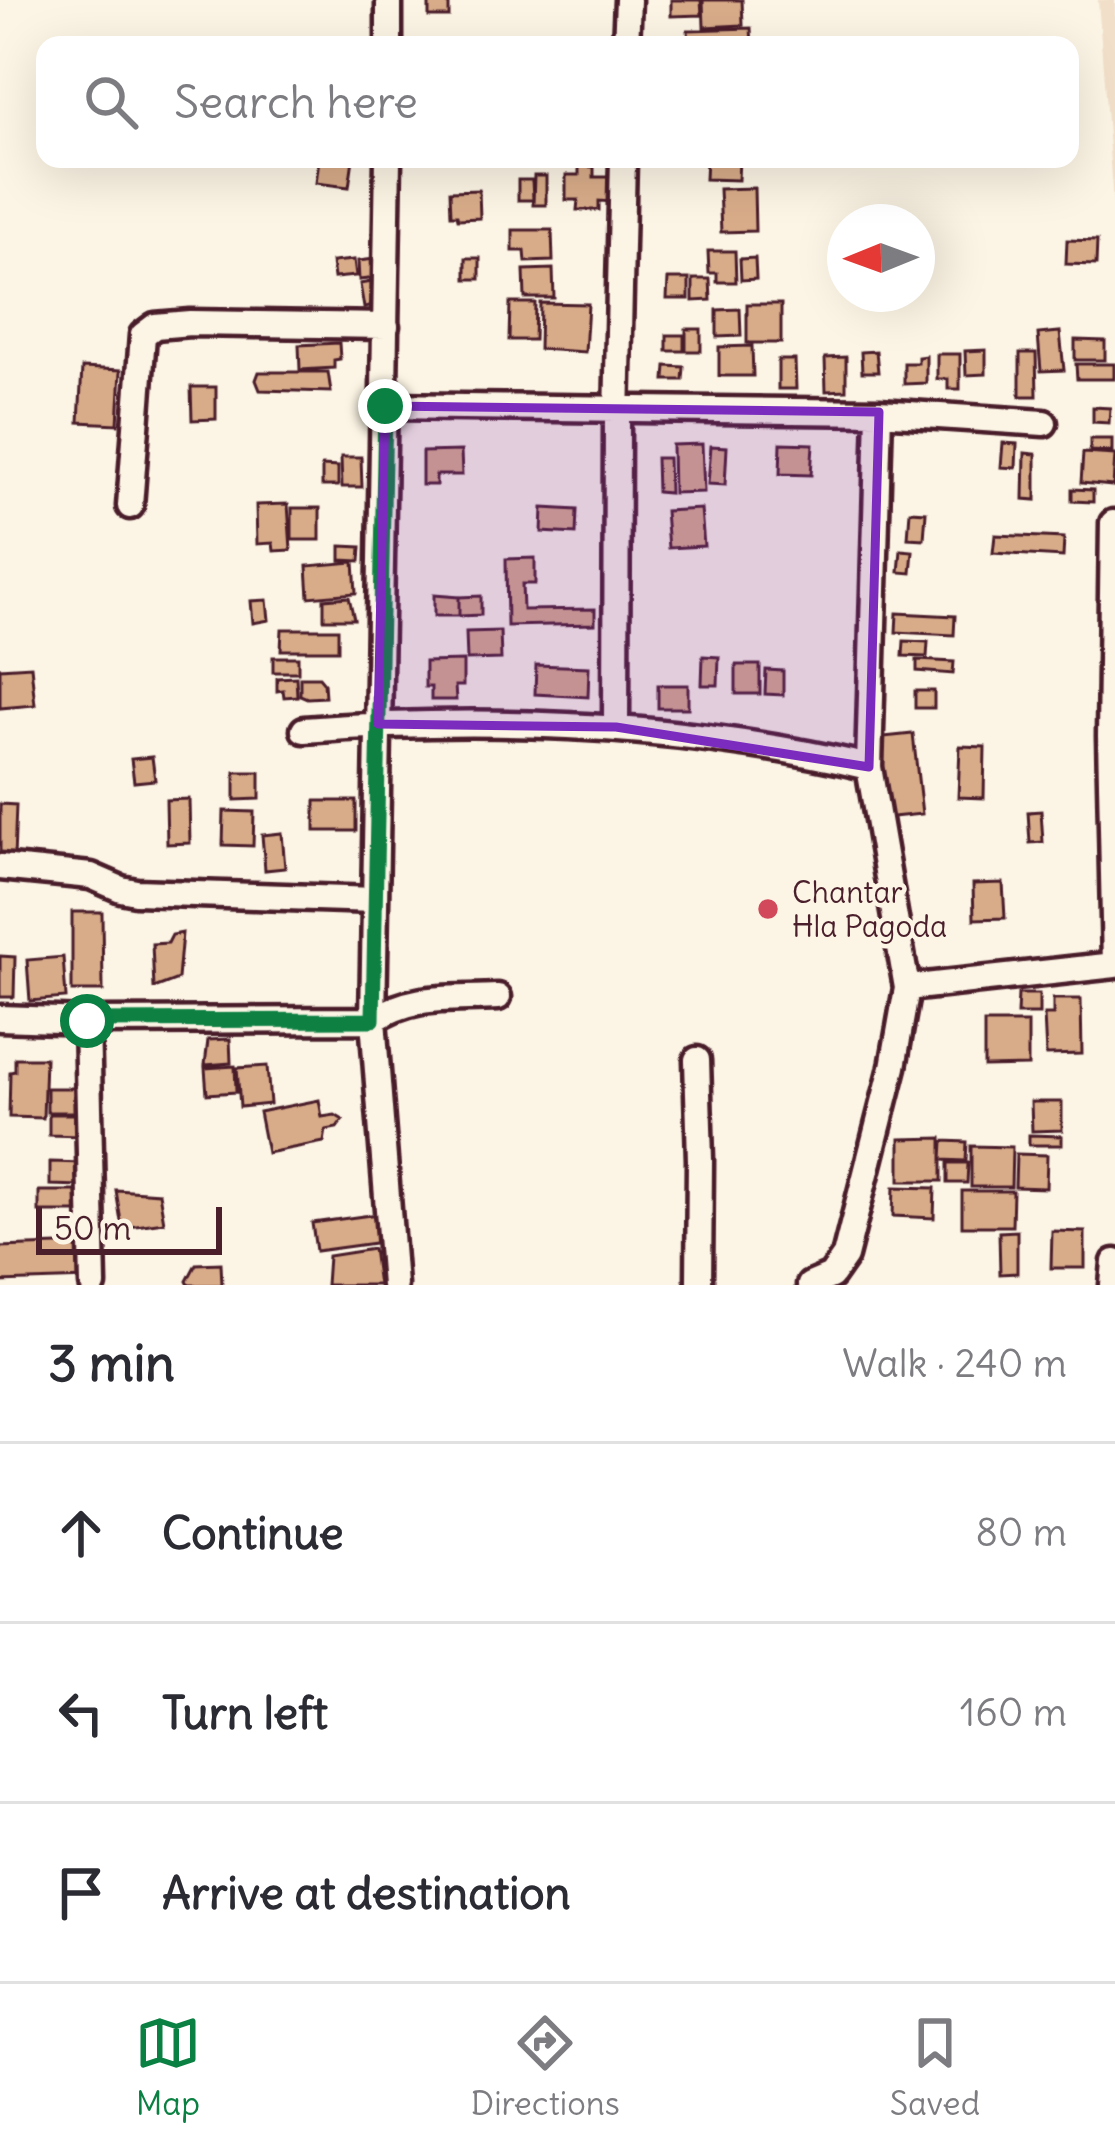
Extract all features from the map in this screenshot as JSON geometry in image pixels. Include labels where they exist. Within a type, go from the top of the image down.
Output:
[{"type":"street","points":[[389,0],[389,36]]},
{"type":"street","points":[[626,36],[628,0]]},
{"type":"street","points":[[388,168],[373,1020],[394,1285]]},
{"type":"street","points":[[616,727],[623,168]]},
{"type":"street","points":[[130,506],[143,335],[154,326],[386,326]]},
{"type":"street","points":[[385,406],[879,412],[1044,423]]},
{"type":"street","points":[[810,1285],[831,1276],[845,1256],[893,1067],[907,988],[869,767],[879,412]]},
{"type":"street","points":[[907,988],[1115,965],[1110,736],[1113,523]]},
{"type":"street","points":[[304,730],[378,724],[616,727],[869,767]]},
{"type":"street","points":[[0,867],[91,876],[136,892],[375,900]]},
{"type":"street","points":[[0,1018],[373,1020],[394,1006],[417,1000],[499,997]]},
{"type":"street","points":[[87,1021],[93,1285]]},
{"type":"street","points":[[697,1060],[700,1285]]},
{"type":"street","points":[[1114,1285],[1115,1262]]},
{"type":"highlighted area","points":[[385,406],[879,412],[869,767],[616,727],[378,724]]},
{"type":"shaded area","points":[[1098,0],[1115,0],[1115,218],[1114,218]]},
{"type":"building","points":[[429,0],[449,0],[449,17],[429,17]]},
{"type":"building","points":[[671,0],[701,0],[702,15],[671,16]]},
{"type":"building","points":[[703,0],[742,0],[743,25],[704,27]]},
{"type":"building","points":[[751,28],[751,36],[688,36],[688,30]]},
{"type":"building","points":[[318,168],[352,168],[349,187],[316,183]]},
{"type":"building","points":[[579,168],[594,168],[594,177],[613,177],[613,202],[599,201],[599,210],[577,210],[578,200],[566,200],[566,175],[579,175]]},
{"type":"building","points":[[706,168],[739,168],[738,180],[705,179]]},
{"type":"building","points":[[534,176],[546,176],[546,205],[533,205]]},
{"type":"building","points":[[518,180],[532,180],[533,200],[518,200]]},
{"type":"building","points":[[754,188],[755,231],[721,232],[719,189]]},
{"type":"building","points":[[479,190],[480,218],[451,215],[450,191]]},
{"type":"building","points":[[513,230],[552,230],[553,261],[526,262],[525,251],[513,251]]},
{"type":"building","points":[[1067,240],[1097,241],[1096,265],[1066,264]]},
{"type":"building","points":[[708,251],[735,251],[736,282],[717,282],[717,273],[709,273]]},
{"type":"building","points":[[466,258],[480,258],[480,279],[466,279]]},
{"type":"building","points":[[755,258],[756,279],[741,280],[740,259]]},
{"type":"building","points":[[375,259],[377,278],[359,280],[358,261]]},
{"type":"building","points":[[354,260],[356,276],[334,278],[332,262]]},
{"type":"building","points":[[553,269],[554,298],[525,298],[524,270]]},
{"type":"building","points":[[668,279],[689,279],[689,299],[667,299]]},
{"type":"building","points":[[693,279],[710,279],[711,300],[693,301]]},
{"type":"building","points":[[371,282],[375,306],[364,308],[360,284]]},
{"type":"building","points":[[510,303],[535,303],[534,340],[509,340]]},
{"type":"building","points":[[540,303],[588,304],[585,352],[539,349]]},
{"type":"building","points":[[747,304],[781,304],[781,343],[747,343]]},
{"type":"building","points":[[740,309],[741,336],[717,337],[717,310]]},
{"type":"building","points":[[686,329],[701,329],[701,351],[686,351]]},
{"type":"building","points":[[1060,332],[1064,370],[1041,371],[1038,334]]},
{"type":"building","points":[[667,335],[684,335],[684,351],[667,351]]},
{"type":"building","points":[[1075,340],[1105,341],[1105,360],[1075,360]]},
{"type":"building","points":[[339,343],[340,359],[334,360],[334,368],[300,370],[299,345]]},
{"type":"building","points":[[752,346],[753,376],[719,376],[719,347]]},
{"type":"building","points":[[986,350],[986,374],[966,375],[965,351]]},
{"type":"building","points":[[876,351],[878,372],[862,372],[861,352]]},
{"type":"building","points":[[1020,353],[1036,353],[1037,396],[1020,396]]},
{"type":"building","points":[[937,354],[960,354],[960,389],[948,389],[948,379],[937,379]]},
{"type":"building","points":[[926,356],[926,383],[904,384],[904,363],[918,363],[918,357]]},
{"type":"building","points":[[846,357],[846,390],[826,391],[825,358]]},
{"type":"building","points":[[778,360],[795,360],[796,389],[778,389]]},
{"type":"building","points":[[1076,364],[1114,364],[1114,379],[1077,379]]},
{"type":"building","points":[[666,366],[684,367],[683,380],[665,380]]},
{"type":"building","points":[[82,368],[121,370],[118,424],[79,422]]},
{"type":"building","points":[[259,372],[328,372],[331,392],[260,390]]},
{"type":"building","points":[[191,387],[216,387],[216,419],[192,420]]},
{"type":"building","points":[[1093,407],[1110,408],[1109,423],[1093,422]]},
{"type":"building","points":[[1090,439],[1112,439],[1112,452],[1090,451]]},
{"type":"building","points":[[781,443],[813,444],[811,475],[780,474]]},
{"type":"building","points":[[1003,443],[1017,444],[1016,468],[1001,467]]},
{"type":"building","points":[[702,444],[704,492],[673,493],[672,445]]},
{"type":"building","points":[[711,446],[727,447],[725,485],[708,484]]},
{"type":"building","points":[[461,451],[462,475],[436,475],[436,485],[422,485],[422,452]]},
{"type":"building","points":[[1025,453],[1036,454],[1036,500],[1024,499]]},
{"type":"building","points":[[1083,453],[1115,455],[1113,486],[1081,483]]},
{"type":"building","points":[[341,457],[361,457],[362,487],[342,487]]},
{"type":"building","points":[[656,458],[668,458],[669,493],[657,492]]},
{"type":"building","points":[[322,466],[338,467],[338,486],[322,486]]},
{"type":"building","points":[[1072,489],[1093,490],[1093,502],[1072,501]]},
{"type":"building","points":[[288,504],[291,550],[274,551],[273,543],[257,544],[256,505]]},
{"type":"building","points":[[292,508],[320,508],[320,540],[292,540]]},
{"type":"building","points":[[543,508],[577,510],[576,534],[542,532]]},
{"type":"building","points":[[701,509],[704,546],[668,548],[665,511]]},
{"type":"building","points":[[910,511],[926,512],[924,539],[908,538]]},
{"type":"building","points":[[995,535],[1064,538],[1063,557],[993,553]]},
{"type":"building","points":[[341,546],[361,547],[360,561],[341,560]]},
{"type":"building","points":[[901,550],[913,551],[911,573],[899,572]]},
{"type":"building","points":[[535,558],[535,584],[522,584],[523,610],[595,609],[595,624],[507,626],[506,559]]},
{"type":"building","points":[[354,562],[356,593],[309,597],[307,566]]},
{"type":"building","points":[[434,595],[459,597],[459,616],[434,616]]},
{"type":"building","points":[[481,596],[481,615],[459,616],[459,597]]},
{"type":"building","points":[[349,597],[354,619],[324,619],[324,599]]},
{"type":"building","points":[[267,600],[269,620],[253,623],[251,601]]},
{"type":"building","points":[[897,613],[955,616],[954,635],[896,632]]},
{"type":"building","points":[[282,629],[338,629],[338,650],[281,650]]},
{"type":"building","points":[[500,631],[501,659],[467,660],[466,632]]},
{"type":"building","points":[[904,641],[928,642],[927,657],[903,656]]},
{"type":"building","points":[[703,656],[719,657],[718,685],[702,685]]},
{"type":"building","points":[[273,657],[298,657],[298,672],[273,672]]},
{"type":"building","points":[[917,660],[954,662],[953,674],[917,671]]},
{"type":"building","points":[[463,661],[463,686],[455,686],[456,700],[431,700],[431,687],[425,687],[425,662]]},
{"type":"building","points":[[536,665],[589,667],[588,697],[535,694]]},
{"type":"building","points":[[736,665],[760,665],[760,694],[736,694]]},
{"type":"building","points":[[31,666],[35,705],[0,708],[0,668]]},
{"type":"building","points":[[766,670],[783,671],[783,695],[765,694]]},
{"type":"building","points":[[296,677],[297,696],[284,697],[283,690],[277,691],[277,678]]},
{"type":"building","points":[[300,677],[319,677],[325,697],[300,695]]},
{"type":"building","points":[[658,685],[688,685],[688,708],[658,708]]},
{"type":"building","points":[[915,691],[934,691],[934,708],[915,708]]},
{"type":"building","points":[[913,734],[922,814],[883,818],[874,738]]},
{"type":"building","points":[[960,746],[985,747],[984,798],[958,797]]},
{"type":"building","points":[[152,757],[155,780],[134,782],[131,759]]},
{"type":"building","points":[[235,772],[260,772],[260,799],[235,800]]},
{"type":"building","points":[[189,799],[190,843],[167,844],[166,800]]},
{"type":"building","points":[[315,801],[356,801],[356,831],[315,831]]},
{"type":"building","points":[[0,804],[16,805],[14,858],[0,858]]},
{"type":"building","points":[[224,811],[254,812],[253,846],[223,845]]},
{"type":"building","points":[[1041,811],[1043,842],[1030,843],[1028,812]]},
{"type":"building","points":[[282,833],[285,868],[265,870],[262,835]]},
{"type":"building","points":[[1003,883],[1005,918],[974,919],[973,884]]},
{"type":"building","points":[[72,912],[102,912],[103,991],[72,991]]},
{"type":"building","points":[[182,933],[178,979],[154,988],[152,944],[168,943],[172,935]]},
{"type":"building","points":[[0,956],[15,957],[14,997],[0,997]]},
{"type":"building","points":[[63,957],[66,998],[30,1001],[27,960]]},
{"type":"building","points":[[1018,994],[1039,994],[1039,1014],[1017,1014]]},
{"type":"building","points":[[1053,999],[1081,999],[1082,1054],[1046,1055],[1044,1015],[1053,1015]]},
{"type":"building","points":[[984,1023],[1028,1023],[1028,1066],[984,1067]]},
{"type":"building","points":[[230,1039],[231,1063],[205,1065],[208,1040]]},
{"type":"building","points":[[15,1058],[45,1058],[43,1118],[9,1117]]},
{"type":"building","points":[[235,1066],[236,1092],[207,1094],[205,1068]]},
{"type":"building","points":[[267,1066],[270,1104],[240,1107],[237,1068]]},
{"type":"building","points":[[47,1088],[84,1088],[84,1112],[47,1112]]},
{"type":"building","points":[[319,1100],[322,1117],[335,1115],[343,1120],[337,1128],[326,1130],[324,1142],[267,1153],[259,1112]]},
{"type":"building","points":[[1031,1102],[1062,1102],[1062,1130],[1032,1131]]},
{"type":"building","points":[[49,1114],[81,1114],[81,1136],[49,1135]]},
{"type":"building","points":[[1029,1135],[1062,1136],[1062,1145],[1029,1145]]},
{"type":"building","points":[[942,1138],[942,1181],[900,1181],[900,1139]]},
{"type":"building","points":[[943,1141],[967,1142],[966,1161],[942,1160]]},
{"type":"building","points":[[971,1146],[1012,1147],[1011,1187],[971,1187]]},
{"type":"building","points":[[1016,1154],[1047,1155],[1046,1188],[1015,1187]]},
{"type":"building","points":[[50,1162],[83,1163],[83,1186],[50,1185]]},
{"type":"building","points":[[948,1163],[968,1163],[967,1183],[948,1183]]},
{"type":"building","points":[[894,1187],[935,1188],[934,1218],[893,1216]]},
{"type":"building","points":[[116,1190],[159,1193],[164,1222],[122,1228]]},
{"type":"building","points":[[39,1191],[81,1191],[81,1212],[39,1212]]},
{"type":"building","points":[[962,1191],[1013,1191],[1012,1226],[962,1226]]},
{"type":"building","points":[[378,1214],[382,1242],[316,1251],[312,1223]]},
{"type":"building","points":[[1017,1231],[1017,1273],[1000,1274],[999,1232]]},
{"type":"building","points":[[1052,1231],[1085,1232],[1085,1268],[1051,1268]]},
{"type":"building","points":[[87,1244],[88,1279],[0,1282],[0,1247]]},
{"type":"building","points":[[373,1249],[378,1285],[326,1285],[328,1256]]},
{"type":"building","points":[[221,1263],[222,1285],[189,1285],[196,1264]]},
{"type":"place","name":"Chantar Hla Pagoda","points":[[768,909]]},
{"type":"route","points":[[87,1021],[373,1020],[385,406]]}]
